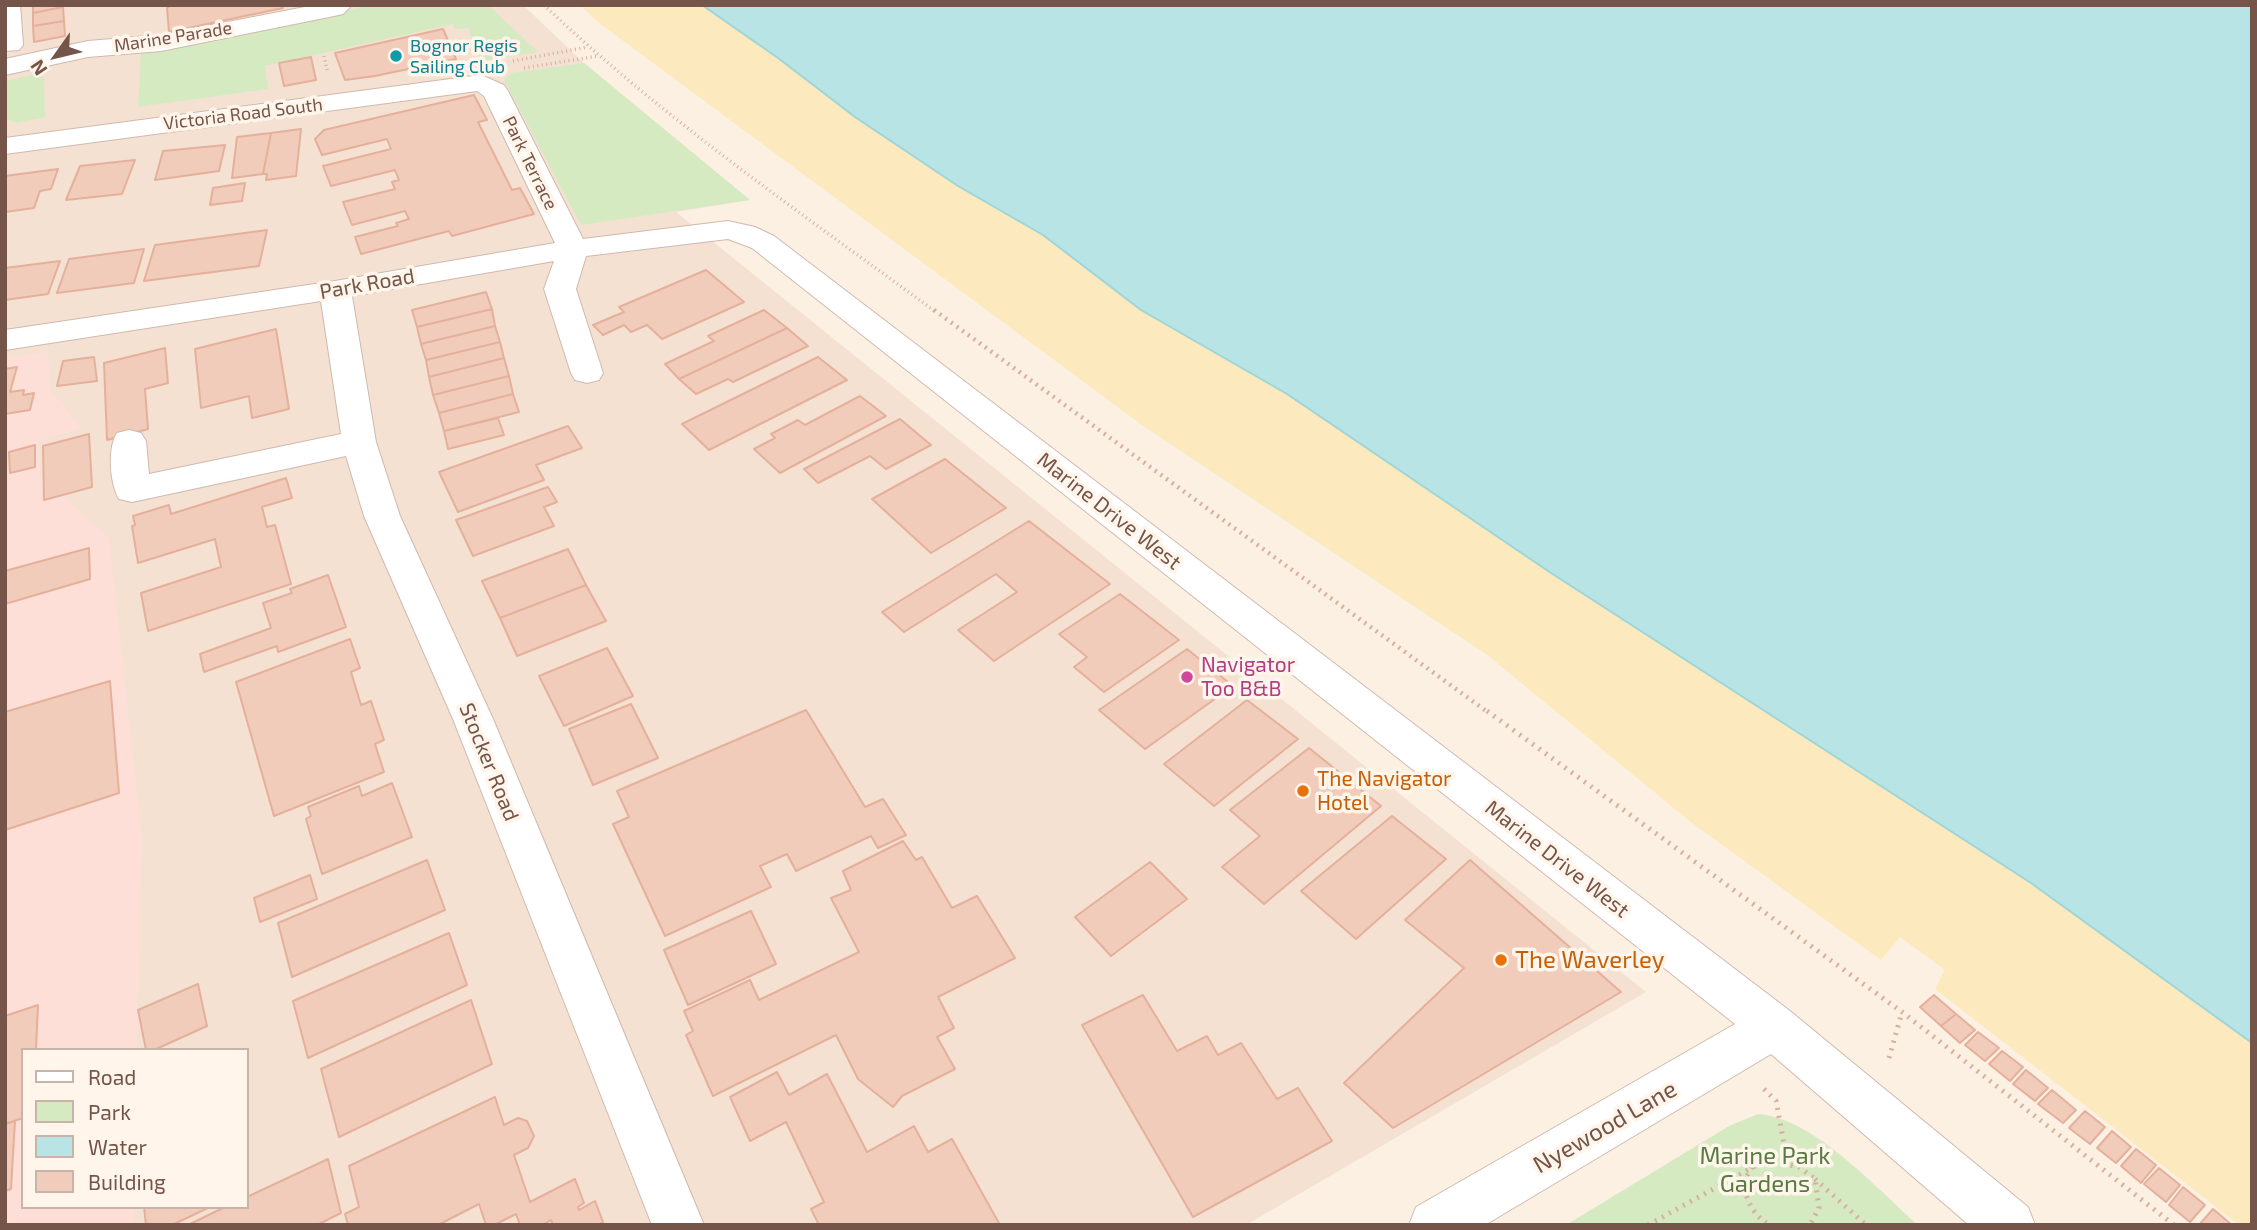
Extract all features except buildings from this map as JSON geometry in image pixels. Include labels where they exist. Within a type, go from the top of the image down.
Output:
[{"type":"street","points":[[8,5],[8,56]]},
{"type":"street","name":"Marine Parade","points":[[8,56],[161,43],[340,5]]},
{"type":"street","name":"Victoria Road South","points":[[5,146],[481,83]]},
{"type":"street","name":"Park Terrace","points":[[481,83],[495,91],[573,249]]},
{"type":"street","name":"Park Road","points":[[5,340],[335,290],[573,249],[728,230]]},
{"type":"street","name":"Marine Drive West","points":[[728,230],[744,233],[763,242],[1773,1026],[2009,1225]]},
{"type":"street","points":[[573,249],[560,289],[587,373]]},
{"type":"street","name":"Stocker Road","points":[[335,290],[359,442],[382,516],[473,719],[678,1225]]},
{"type":"street","points":[[129,442],[132,490],[359,442]]},
{"type":"street","name":"Nyewood Lane","points":[[1435,1225],[1729,1055],[1773,1026]]},
{"type":"path","points":[[544,5],[598,56],[788,204],[1902,1012],[2174,1225]]},
{"type":"path","points":[[481,83],[501,72],[598,56]]},
{"type":"path","points":[[1729,1055],[1776,1101],[1784,1144],[1783,1163]]},
{"type":"path","points":[[1648,1225],[1766,1160],[1799,1167],[1866,1225]]},
{"type":"path","points":[[1752,1166],[1743,1183],[1747,1204],[1763,1222],[1770,1225]]},
{"type":"path","points":[[1810,1225],[1819,1208],[1815,1179]]},
{"type":"shaded area","points":[[5,5],[523,5],[584,63],[750,200],[676,212],[1646,992],[1246,1225],[5,1225]]},
{"type":"shaded area","points":[[48,352],[50,389],[82,429],[39,440],[41,502],[63,496],[109,538],[142,837],[137,1048],[21,1048],[21,1209],[134,1209],[133,1225],[5,1225],[5,358]]},
{"type":"green space","points":[[371,5],[488,5],[538,52],[480,61],[468,28],[455,29],[453,24],[265,66],[268,89],[138,107],[141,53],[167,50]]},
{"type":"green space","points":[[584,63],[750,200],[581,225],[504,80],[511,73]]},
{"type":"green space","points":[[31,75],[44,78],[45,117],[16,123],[5,118],[5,81]]},
{"type":"green space","name":"Marine Park Gardens","points":[[1758,1114],[1779,1118],[1822,1141],[1918,1225],[1566,1225],[1729,1126]]},
{"type":"sand","points":[[580,5],[1140,5],[2252,616],[2252,1225],[2239,1225],[1935,989],[1945,970],[1900,937],[1881,960],[1692,823],[1486,654],[1146,428],[599,23]]},
{"type":"water","points":[[702,5],[2252,5],[2252,1043],[2031,883],[1551,573],[1287,394],[1141,310],[1043,235],[958,186],[855,117],[778,58]]},
{"type":"place","name":"Bognor Regis Sailing Club","points":[[396,56]]},
{"type":"place","name":"Navigator Too B&B","points":[[1187,677]]},
{"type":"place","name":"The Navigator Hotel","points":[[1303,791]]},
{"type":"place","name":"The Waverley","points":[[1501,960]]}]
